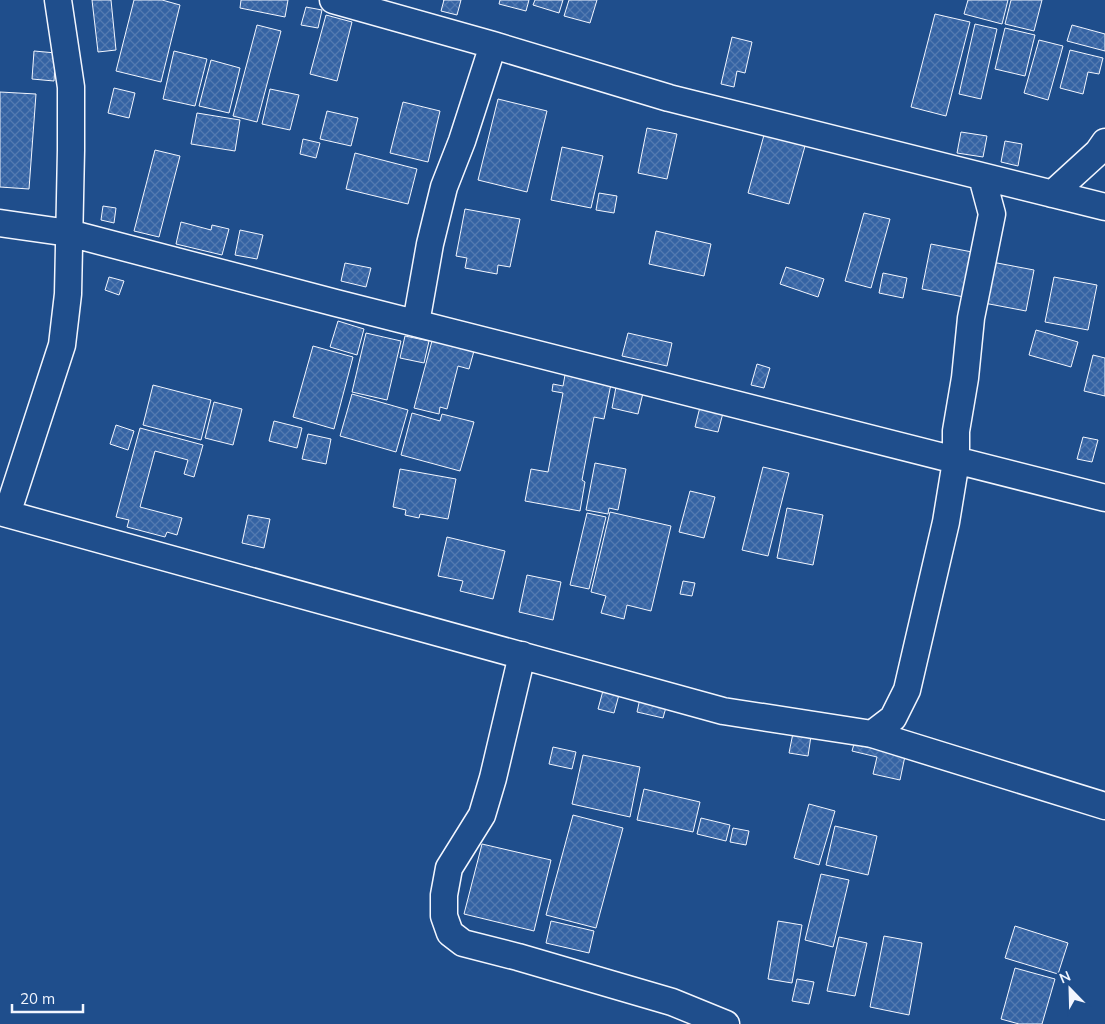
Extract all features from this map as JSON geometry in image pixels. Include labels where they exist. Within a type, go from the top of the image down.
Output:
[{"type":"street","points":[[58,0],[71,87],[68,294],[62,345],[3,513],[723,711],[872,734],[1105,806]]},
{"type":"street","points":[[332,0],[493,45],[669,98],[1105,207]]},
{"type":"street","points":[[416,323],[430,244],[444,187],[462,141],[493,45]]},
{"type":"street","points":[[1052,194],[1098,152],[1105,142]]},
{"type":"street","points":[[872,734],[893,718],[907,690],[946,522],[956,462],[956,432],[965,378],[971,318],[992,214],[982,176]]},
{"type":"street","points":[[0,223],[69,233],[956,462],[1105,498]]},
{"type":"street","points":[[522,656],[493,778],[482,815],[449,868],[444,895],[444,916],[450,933],[463,943],[672,1002],[726,1024]]},
{"type":"building","points":[[92,0],[111,0],[116,50],[98,52]]},
{"type":"building","points":[[134,0],[162,0],[180,5],[161,82],[116,71]]},
{"type":"building","points":[[241,0],[288,0],[285,17],[240,8]]},
{"type":"building","points":[[444,0],[461,0],[457,15],[441,11]]},
{"type":"building","points":[[500,0],[529,0],[526,11],[499,4]]},
{"type":"building","points":[[535,0],[563,0],[559,13],[533,5]]},
{"type":"building","points":[[569,0],[597,0],[590,23],[564,16]]},
{"type":"building","points":[[968,0],[1008,0],[1002,24],[964,14]]},
{"type":"building","points":[[1011,0],[1042,0],[1034,31],[1005,24]]},
{"type":"building","points":[[306,7],[322,10],[318,28],[301,25]]},
{"type":"building","points":[[935,14],[970,22],[946,116],[911,107]]},
{"type":"building","points":[[326,15],[352,22],[337,81],[310,74]]},
{"type":"building","points":[[975,24],[997,29],[981,99],[959,94]]},
{"type":"building","points":[[257,25],[281,31],[257,122],[233,116]]},
{"type":"building","points":[[1072,25],[1105,34],[1105,51],[1067,41]]},
{"type":"building","points":[[1005,28],[1035,35],[1025,76],[995,69]]},
{"type":"building","points":[[732,37],[752,42],[745,73],[737,71],[734,87],[721,84]]},
{"type":"building","points":[[1039,40],[1063,46],[1048,100],[1024,93]]},
{"type":"building","points":[[1070,50],[1103,58],[1099,74],[1088,72],[1083,94],[1060,88]]},
{"type":"building","points":[[34,51],[56,53],[54,81],[32,79]]},
{"type":"building","points":[[174,51],[207,59],[195,106],[163,99]]},
{"type":"building","points":[[211,60],[240,68],[229,113],[199,106]]},
{"type":"building","points":[[114,88],[135,93],[129,118],[108,113]]},
{"type":"building","points":[[270,89],[299,95],[290,130],[262,124]]},
{"type":"building","points":[[0,92],[36,94],[29,189],[0,187]]},
{"type":"building","points":[[498,99],[547,111],[527,192],[478,180]]},
{"type":"building","points":[[403,102],[440,111],[428,162],[390,153]]},
{"type":"building","points":[[327,111],[358,118],[351,146],[320,139]]},
{"type":"building","points":[[197,113],[240,120],[235,151],[191,144]]},
{"type":"building","points":[[647,128],[677,134],[667,179],[638,173]]},
{"type":"building","points":[[961,132],[987,136],[983,157],[957,153]]},
{"type":"building","points":[[764,135],[805,146],[789,204],[748,193]]},
{"type":"building","points":[[303,139],[320,143],[316,158],[300,154]]},
{"type":"building","points":[[1005,141],[1022,144],[1018,166],[1001,162]]},
{"type":"building","points":[[562,147],[603,156],[591,208],[551,200]]},
{"type":"building","points":[[155,150],[180,156],[159,237],[134,231]]},
{"type":"building","points":[[355,153],[417,169],[408,204],[346,189]]},
{"type":"building","points":[[599,193],[617,196],[614,213],[596,210]]},
{"type":"building","points":[[103,206],[116,208],[114,223],[101,220]]},
{"type":"building","points":[[465,209],[520,219],[510,267],[498,265],[497,274],[465,268],[467,258],[456,256]]},
{"type":"building","points":[[864,213],[890,219],[871,288],[845,281]]},
{"type":"building","points":[[181,222],[211,230],[212,225],[229,229],[222,255],[176,244]]},
{"type":"building","points":[[240,230],[263,235],[257,259],[235,255]]},
{"type":"building","points":[[656,231],[711,244],[704,276],[649,264]]},
{"type":"building","points":[[931,244],[972,252],[964,297],[922,289]]},
{"type":"building","points":[[992,262],[1034,270],[1026,311],[984,303]]},
{"type":"building","points":[[345,263],[371,268],[366,287],[341,281]]},
{"type":"building","points":[[786,267],[824,279],[818,297],[780,284]]},
{"type":"building","points":[[883,273],[907,278],[903,298],[879,293]]},
{"type":"building","points":[[109,277],[124,281],[119,295],[105,290]]},
{"type":"building","points":[[1054,277],[1097,285],[1088,330],[1045,322]]},
{"type":"building","points":[[338,321],[364,329],[357,355],[330,347]]},
{"type":"building","points":[[1036,330],[1078,342],[1071,367],[1029,355]]},
{"type":"building","points":[[366,333],[401,341],[387,400],[352,392]]},
{"type":"building","points":[[628,333],[672,343],[667,366],[622,356]]},
{"type":"building","points":[[405,336],[429,341],[424,363],[400,358]]},
{"type":"building","points":[[432,341],[474,351],[469,369],[458,366],[447,409],[440,407],[439,414],[414,408]]},
{"type":"building","points":[[313,346],[353,357],[334,429],[293,417]]},
{"type":"building","points":[[1093,355],[1105,358],[1105,396],[1084,391]]},
{"type":"building","points":[[757,364],[770,368],[764,388],[751,385]]},
{"type":"building","points":[[565,375],[611,384],[604,419],[594,417],[582,480],[585,482],[580,511],[525,501],[531,469],[548,472],[563,393],[552,391],[553,384],[563,386]]},
{"type":"building","points":[[153,385],[211,400],[201,440],[143,425]]},
{"type":"building","points":[[616,387],[643,393],[638,414],[612,408]]},
{"type":"building","points":[[352,394],[408,410],[396,452],[340,436]]},
{"type":"building","points":[[214,402],[242,409],[233,445],[205,438]]},
{"type":"building","points":[[700,407],[723,413],[718,432],[695,427]]},
{"type":"building","points":[[412,413],[440,421],[442,414],[474,422],[460,471],[401,455]]},
{"type":"building","points":[[274,421],[302,428],[297,448],[269,441]]},
{"type":"building","points":[[116,425],[134,431],[128,450],[110,444]]},
{"type":"building","points":[[140,428],[203,445],[194,477],[184,474],[188,460],[155,451],[140,507],[182,518],[177,535],[167,532],[165,537],[127,527],[129,520],[116,517]]},
{"type":"building","points":[[308,434],[331,439],[326,464],[302,459]]},
{"type":"building","points":[[1083,437],[1098,440],[1092,462],[1077,459]]},
{"type":"building","points":[[595,463],[626,469],[618,510],[609,508],[608,514],[586,510]]},
{"type":"building","points":[[763,467],[789,473],[768,556],[742,550]]},
{"type":"building","points":[[400,469],[456,479],[448,519],[420,514],[419,518],[405,515],[406,510],[393,507]]},
{"type":"building","points":[[690,491],[715,497],[704,538],[679,532]]},
{"type":"building","points":[[787,508],[823,515],[813,565],[777,558]]},
{"type":"building","points":[[610,512],[671,526],[651,611],[627,605],[624,619],[601,613],[606,596],[591,592]]},
{"type":"building","points":[[587,513],[606,517],[589,589],[570,585]]},
{"type":"building","points":[[248,515],[270,519],[264,548],[242,543]]},
{"type":"building","points":[[447,537],[505,551],[493,599],[460,591],[463,581],[438,576]]},
{"type":"building","points":[[527,575],[561,582],[553,620],[519,612]]},
{"type":"building","points":[[683,581],[695,583],[692,596],[680,594]]},
{"type":"building","points":[[604,687],[620,691],[614,713],[598,709]]},
{"type":"building","points":[[641,694],[668,700],[663,718],[637,712]]},
{"type":"building","points":[[793,733],[811,736],[808,756],[789,753]]},
{"type":"building","points":[[854,744],[905,756],[900,780],[873,774],[877,757],[852,751]]},
{"type":"building","points":[[553,747],[576,752],[572,769],[549,764]]},
{"type":"building","points":[[583,755],[640,767],[630,817],[572,804]]},
{"type":"building","points":[[644,789],[700,802],[693,832],[637,820]]},
{"type":"building","points":[[809,804],[835,811],[819,865],[794,858]]},
{"type":"building","points":[[573,815],[623,828],[596,928],[546,915]]},
{"type":"building","points":[[701,818],[730,825],[726,841],[697,834]]},
{"type":"building","points":[[835,826],[877,836],[868,875],[826,865]]},
{"type":"building","points":[[733,828],[749,831],[746,845],[730,842]]},
{"type":"building","points":[[482,844],[551,860],[534,931],[464,914]]},
{"type":"building","points":[[821,874],[849,880],[833,947],[805,940]]},
{"type":"building","points":[[551,921],[594,931],[589,953],[546,943]]},
{"type":"building","points":[[778,921],[802,925],[792,983],[768,979]]},
{"type":"building","points":[[1015,926],[1068,943],[1058,974],[1005,958]]},
{"type":"building","points":[[884,936],[922,943],[909,1015],[870,1007]]},
{"type":"building","points":[[839,937],[867,943],[855,996],[827,991]]},
{"type":"building","points":[[1015,968],[1055,979],[1042,1024],[1019,1024],[1001,1019]]},
{"type":"building","points":[[797,979],[814,982],[809,1004],[792,1001]]}]
